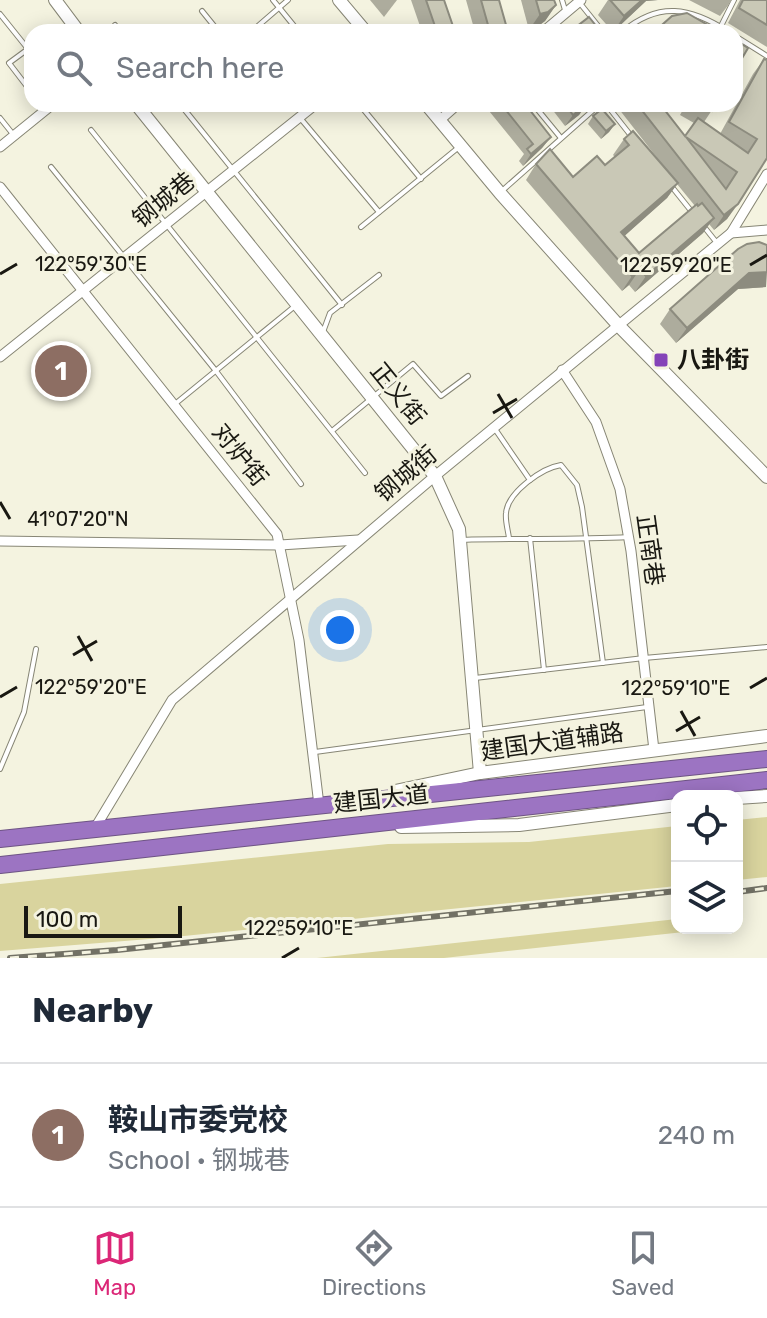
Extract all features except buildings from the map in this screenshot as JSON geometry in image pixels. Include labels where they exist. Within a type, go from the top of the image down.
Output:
[{"type":"highway","points":[[0,839],[767,757]]},
{"type":"highway","name":"建国大道","points":[[0,865],[767,780]]},
{"type":"street","points":[[55,0],[73,24]]},
{"type":"street","points":[[339,0],[359,24]]},
{"type":"street","points":[[553,24],[580,1]]},
{"type":"street","points":[[0,147],[39,112]]},
{"type":"street","name":"正义街","points":[[142,112],[435,476],[459,529],[480,773]]},
{"type":"street","name":"钢城巷","points":[[0,357],[306,112]]},
{"type":"street","points":[[433,112],[500,193],[619,326],[767,477]]},
{"type":"street","points":[[440,120],[449,112]]},
{"type":"street","name":"钢城街","points":[[95,828],[172,700],[358,540],[731,233],[767,174]]},
{"type":"street","name":"对炉街","points":[[0,187],[277,534],[299,640],[319,805]]},
{"type":"street","points":[[731,233],[767,230]]},
{"type":"street","name":"正南巷","points":[[562,370],[596,422],[620,489],[629,537],[654,750]]},
{"type":"street","points":[[0,541],[280,545],[358,540]]},
{"type":"street","name":"建国大道辅路","points":[[345,802],[480,773],[767,736]]},
{"type":"street","points":[[743,798],[767,796]]},
{"type":"street","points":[[341,827],[495,827],[671,806]]},
{"type":"lane","points":[[273,0],[292,24]]},
{"type":"lane","points":[[260,24],[288,0]]},
{"type":"lane","points":[[562,0],[565,12]]},
{"type":"lane","points":[[722,24],[734,0]]},
{"type":"lane","points":[[580,1],[597,24]]},
{"type":"lane","points":[[202,11],[213,24]]},
{"type":"lane","points":[[633,24],[645,15],[658,11],[684,11],[714,24]]},
{"type":"lane","points":[[0,14],[24,44]]},
{"type":"lane","points":[[743,41],[767,56]]},
{"type":"lane","points":[[24,52],[9,63],[24,83]]},
{"type":"lane","points":[[187,112],[342,305]]},
{"type":"lane","points":[[366,112],[421,179]]},
{"type":"lane","points":[[540,112],[561,138]]},
{"type":"lane","points":[[500,193],[591,112]]},
{"type":"lane","points":[[612,112],[634,139]]},
{"type":"lane","points":[[0,118],[14,135]]},
{"type":"lane","points":[[299,118],[379,212]]},
{"type":"lane","points":[[91,130],[365,473]]},
{"type":"lane","points":[[361,227],[461,145]]},
{"type":"lane","points":[[51,167],[216,371],[301,484]]},
{"type":"lane","points":[[671,185],[717,244]]},
{"type":"lane","points":[[323,335],[330,313],[379,275]]},
{"type":"lane","points":[[174,405],[297,304]]},
{"type":"lane","points":[[332,431],[413,364],[441,396],[468,376]]},
{"type":"lane","points":[[494,427],[530,480]]},
{"type":"lane","points":[[509,538],[506,510],[513,498],[547,467],[561,465],[577,485],[603,663]]},
{"type":"lane","points":[[460,540],[629,537]]},
{"type":"lane","points":[[530,538],[544,670]]},
{"type":"lane","points":[[472,678],[767,647]]},
{"type":"lane","points":[[0,769],[24,712],[36,649]]},
{"type":"lane","points":[[313,752],[649,707]]},
{"type":"shaded area","points":[[767,817],[767,877],[743,879],[743,819]]},
{"type":"shaded area","points":[[671,827],[671,887],[174,937],[0,951],[0,884],[388,844],[529,842]]},
{"type":"shaded area","points":[[671,920],[671,933],[444,958],[317,958]]},
{"type":"railway","points":[[743,891],[767,888]]},
{"type":"railway","points":[[10,958],[117,950],[671,892]]},
{"type":"place","name":"八卦街","points":[[661,360]]},
{"type":"place","name":"鞍山市委党校","points":[[61,371]]}]
